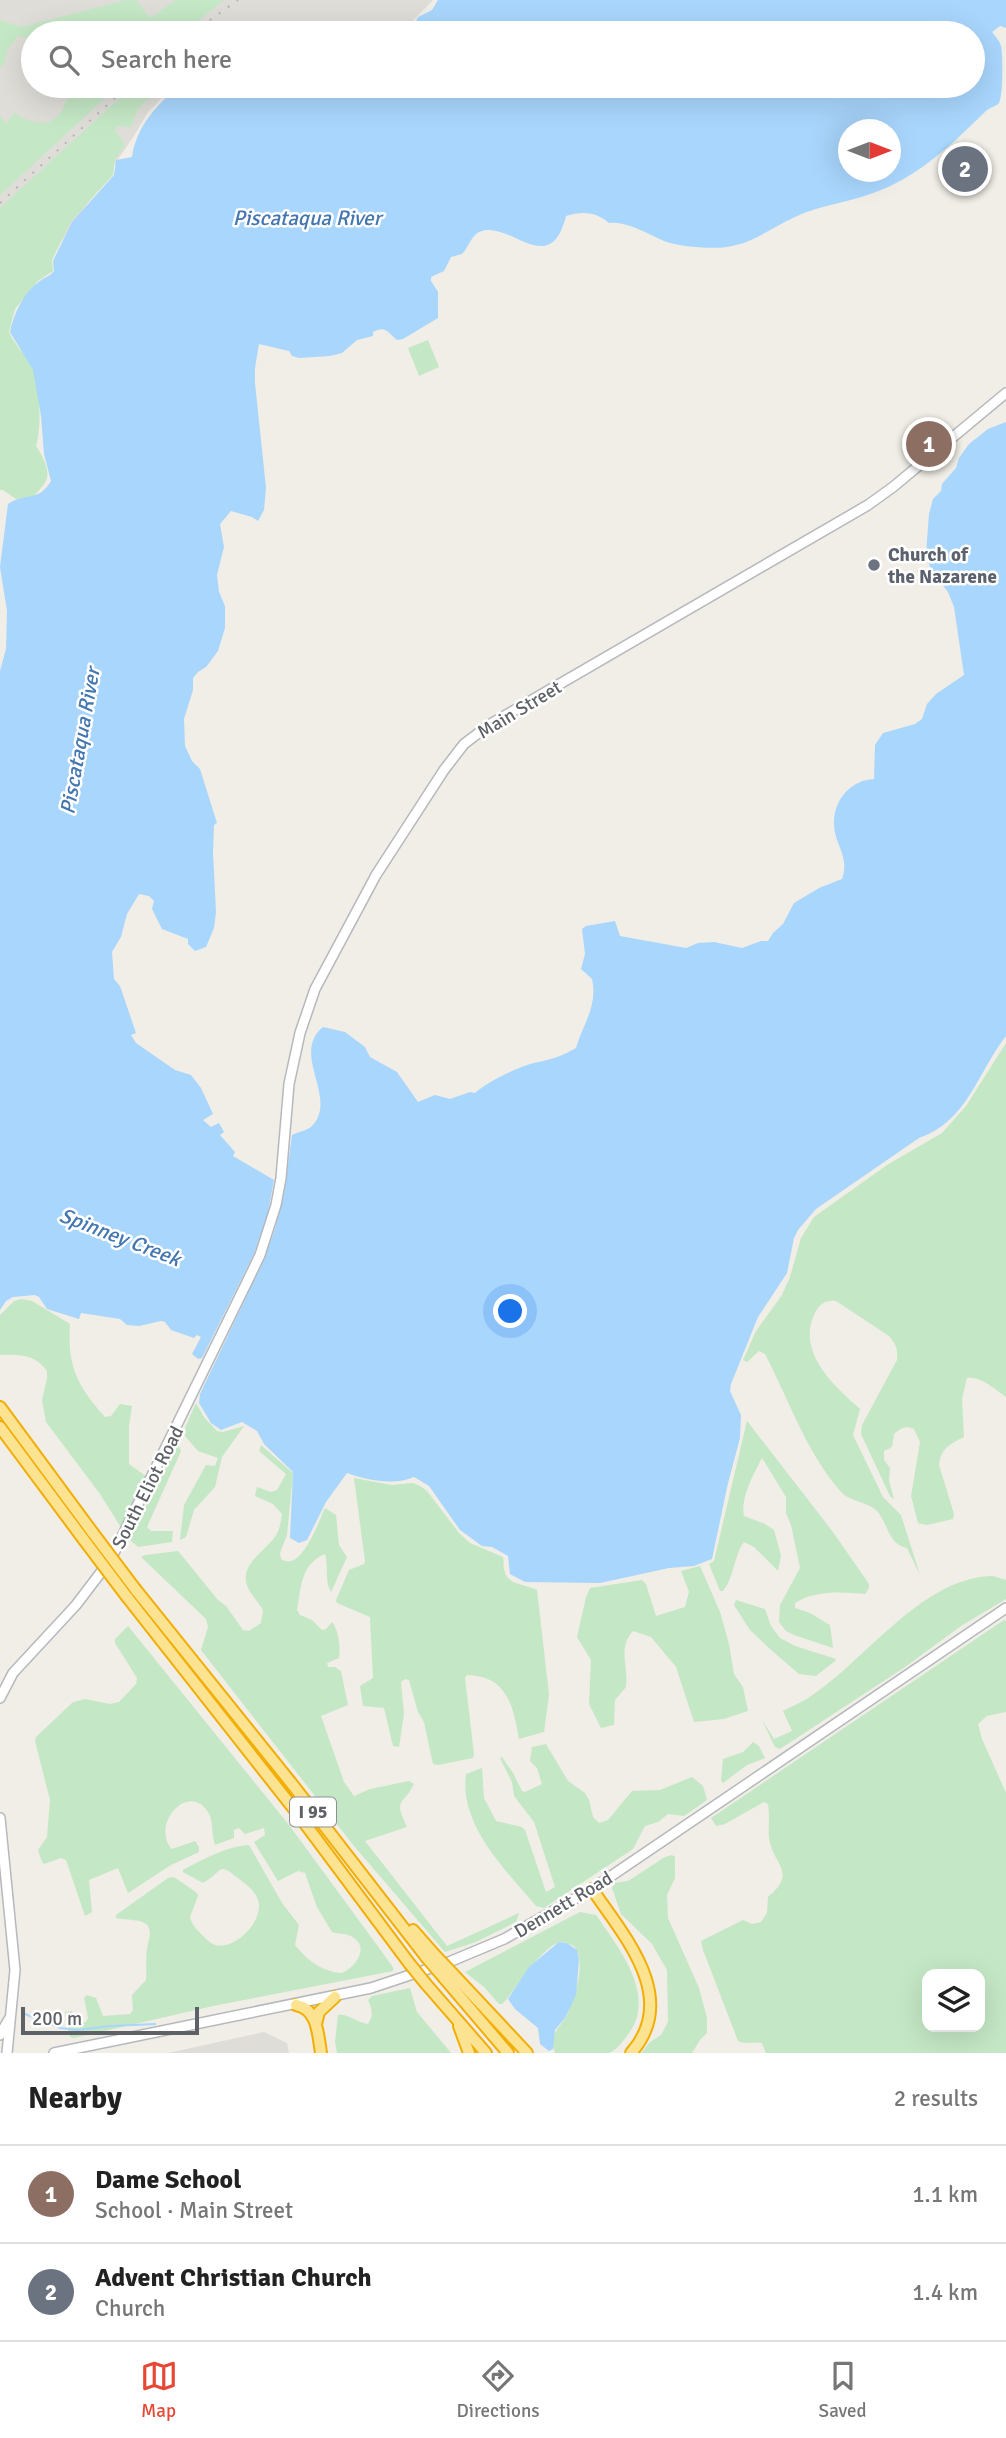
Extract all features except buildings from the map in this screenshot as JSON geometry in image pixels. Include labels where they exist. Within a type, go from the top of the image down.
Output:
[{"type":"highway","name":"I 95","points":[[0,1408],[136,1590],[365,1879],[448,1976],[508,2053]]},
{"type":"highway","name":"I 95","points":[[0,1427],[127,1597],[297,1813],[409,1963],[485,2053]]},
{"type":"highway","points":[[592,1889],[638,1960],[649,1986],[649,2021],[631,2053]]},
{"type":"highway","points":[[448,1976],[527,2053]]},
{"type":"highway","points":[[321,2053],[316,2024],[318,2012],[335,1997]]},
{"type":"highway","points":[[296,2005],[307,2009],[316,2024]]},
{"type":"highway","points":[[457,2020],[469,2053]]},
{"type":"main road","name":"Main Street","points":[[260,1255],[279,1188],[290,1076],[315,989],[376,875],[460,750],[473,736],[489,725],[868,505],[1006,393]]},
{"type":"main road","name":"South Eliot Road","points":[[0,1698],[13,1673],[76,1605],[111,1559],[260,1255]]},
{"type":"main road","name":"Dennett Road","points":[[54,2053],[335,1997],[406,1978],[526,1927],[592,1889],[1006,1608]]},
{"type":"main road","points":[[0,1818],[15,1970],[8,2053]]},
{"type":"main road","points":[[0,2035],[10,2017]]},
{"type":"shaded area","points":[[0,0],[433,0],[413,21],[21,21],[21,98],[162,98],[148,112],[25,294],[0,276]]},
{"type":"shaded area","points":[[264,2032],[287,2043],[289,2053],[168,2053]]},
{"type":"green space","points":[[126,0],[136,0],[150,18],[176,0],[224,0],[198,21],[45,21]]},
{"type":"green space","points":[[0,20],[21,27],[21,37],[18,36],[7,50],[4,64],[0,68]]},
{"type":"green space","points":[[67,98],[105,98],[0,195],[0,115],[6,124],[14,113],[43,123],[57,117]]},
{"type":"green space","points":[[120,98],[152,98],[142,105],[131,127],[117,126],[115,130],[125,145],[115,159],[113,175],[71,221],[52,260],[53,271],[38,281],[15,309],[9,332],[33,369],[40,418],[36,446],[47,467],[46,481],[34,497],[16,499],[0,490],[0,208]]},
{"type":"green space","points":[[428,340],[439,367],[419,376],[408,348]]},
{"type":"green space","points":[[1006,1043],[1006,1397],[982,1381],[967,1378],[962,1399],[964,1437],[947,1447],[939,1465],[954,1514],[953,1519],[927,1525],[918,1523],[911,1496],[920,1442],[914,1429],[906,1427],[899,1430],[894,1434],[892,1447],[884,1451],[884,1460],[890,1468],[889,1481],[894,1499],[890,1496],[861,1434],[862,1425],[897,1360],[895,1344],[889,1336],[836,1301],[820,1305],[810,1329],[810,1342],[821,1368],[839,1390],[860,1409],[853,1435],[883,1497],[901,1515],[920,1575],[907,1548],[896,1543],[878,1512],[849,1498],[829,1476],[808,1443],[765,1354],[759,1351],[747,1362],[743,1360],[756,1331],[782,1295],[801,1238],[814,1217],[887,1165],[942,1133],[966,1106]]},
{"type":"green space","points":[[14,1301],[32,1301],[70,1324],[70,1351],[76,1374],[87,1395],[105,1417],[111,1416],[120,1404],[132,1406],[129,1464],[147,1477],[122,1529],[100,1494],[46,1422],[42,1400],[47,1371],[32,1358],[0,1355],[0,1315]]},
{"type":"green space","points":[[196,1403],[217,1431],[244,1426],[222,1457],[215,1487],[194,1510],[186,1537],[180,1540],[184,1505],[206,1465],[215,1466],[218,1458],[198,1451],[185,1436],[185,1428]]},
{"type":"green space","points":[[747,1421],[833,1532],[869,1584],[865,1594],[820,1594],[795,1603],[795,1608],[830,1625],[833,1648],[794,1635],[786,1631],[779,1622],[780,1605],[800,1568],[786,1513],[786,1497],[762,1458],[746,1494],[743,1509],[744,1516],[774,1530],[781,1556],[778,1571],[754,1547],[744,1542],[727,1586],[720,1591],[709,1564],[714,1561]]},
{"type":"green space","points":[[178,1444],[181,1451],[147,1527],[151,1531],[173,1531],[172,1542],[138,1547],[130,1537]]},
{"type":"green space","points":[[261,1445],[293,1473],[287,1535],[280,1553],[281,1559],[295,1559],[302,1553],[325,1508],[336,1515],[339,1545],[347,1557],[331,1592],[325,1554],[311,1564],[301,1585],[297,1610],[322,1630],[332,1622],[337,1634],[339,1658],[327,1663],[328,1667],[341,1671],[348,1705],[321,1716],[344,1782],[354,1796],[370,1789],[409,1781],[414,1784],[400,1806],[407,1827],[365,1841],[447,1946],[519,1913],[516,1922],[476,1942],[445,1952],[354,1846],[201,1650],[208,1627],[206,1619],[141,1557],[178,1551],[226,1606],[243,1630],[249,1631],[261,1623],[263,1610],[248,1588],[246,1574],[252,1562],[276,1535],[282,1514],[273,1504],[255,1496],[257,1487],[271,1492],[277,1490],[286,1474],[259,1451]]},
{"type":"green space","points":[[354,1478],[392,1485],[413,1483],[420,1486],[470,1543],[503,1557],[504,1569],[509,1579],[537,1590],[549,1695],[544,1732],[519,1739],[506,1695],[491,1681],[467,1675],[465,1678],[473,1758],[438,1765],[433,1764],[424,1722],[418,1712],[409,1680],[401,1682],[404,1714],[399,1747],[393,1746],[384,1708],[363,1706],[360,1686],[373,1678],[370,1617],[337,1603],[336,1600],[349,1570],[364,1564],[365,1561]]},
{"type":"green space","points":[[700,1566],[720,1612],[734,1674],[743,1687],[748,1711],[724,1719],[694,1722],[676,1667],[651,1637],[633,1631],[626,1644],[626,1687],[615,1700],[614,1725],[601,1728],[589,1704],[591,1660],[577,1637],[590,1588],[642,1580],[646,1584],[656,1616],[685,1607],[689,1592],[681,1571]]},
{"type":"green space","points":[[993,1576],[1006,1580],[1006,1599],[961,1626],[905,1667],[780,1749],[775,1747],[762,1720],[774,1739],[792,1731],[783,1711],[832,1681],[919,1605],[942,1590],[967,1580]]},
{"type":"green space","points":[[736,1600],[765,1609],[771,1626],[780,1638],[795,1646],[836,1659],[835,1661],[816,1676],[799,1674],[750,1630],[734,1605]]},
{"type":"green space","points":[[1006,1621],[1006,1712],[987,1716],[978,1724],[1006,1793],[1006,2053],[766,2053],[762,2043],[738,2041],[701,1941],[743,1920],[752,1924],[761,1922],[767,1913],[768,1897],[777,1888],[783,1874],[769,1838],[768,1804],[764,1802],[725,1824],[716,1826],[711,1818]]},
{"type":"green space","points":[[128,1626],[289,1825],[393,1967],[393,1971],[70,2037],[65,2012],[72,2011],[78,2023],[86,2022],[88,2018],[84,1998],[87,1995],[96,1998],[103,2016],[130,2014],[133,2010],[132,1995],[146,1980],[149,1929],[143,1922],[116,1918],[116,1915],[168,1878],[174,1877],[197,1893],[190,1917],[196,1929],[211,1943],[231,1943],[251,1927],[259,1911],[259,1904],[246,1884],[224,1869],[203,1883],[183,1872],[206,1858],[232,1848],[249,1845],[282,1903],[299,1925],[295,1945],[310,1960],[322,1968],[342,1973],[357,1961],[361,1949],[355,1939],[346,1934],[332,1932],[317,1907],[305,1873],[298,1871],[278,1881],[254,1842],[265,1835],[264,1828],[245,1834],[239,1828],[234,1830],[234,1838],[215,1845],[208,1812],[200,1804],[191,1801],[174,1810],[168,1819],[166,1839],[172,1849],[195,1841],[199,1852],[171,1865],[128,1893],[118,1868],[89,1880],[92,1912],[85,1916],[66,1860],[61,1858],[44,1864],[42,1862],[38,1850],[47,1837],[50,1800],[36,1737],[73,1702],[85,1699],[110,1704],[119,1702],[136,1684],[137,1678],[115,1643],[115,1639]]},
{"type":"green space","points":[[753,1742],[759,1746],[765,1758],[747,1765],[723,1783],[723,1759],[743,1752]]},
{"type":"green space","points":[[546,1744],[568,1781],[585,1793],[593,1817],[599,1823],[608,1820],[632,1791],[660,1790],[692,1777],[703,1786],[707,1800],[684,1816],[668,1814],[658,1822],[645,1826],[633,1849],[544,1908],[536,1906],[499,1862],[477,1829],[466,1793],[466,1774],[482,1768],[484,1798],[496,1821],[525,1830],[546,1892],[555,1887],[534,1822],[514,1796],[512,1782],[500,1758],[502,1757],[525,1792],[542,1784],[537,1768],[530,1761],[532,1747]]},
{"type":"green space","points":[[672,1855],[675,1857],[675,1878],[667,1895],[668,1918],[699,1988],[707,2018],[707,2033],[692,2053],[641,2053],[650,2042],[661,2035],[668,2022],[667,1970],[652,1944],[621,1914],[612,1888],[615,1883],[628,1881]]},
{"type":"green space","points":[[580,1912],[596,1915],[623,1956],[637,1987],[637,2018],[623,2042],[609,2053],[555,2053],[554,2035],[568,2012],[580,1970],[578,1953],[574,1946],[563,1942],[548,1949],[502,2004],[465,1972]]},
{"type":"green space","points":[[410,1988],[417,2012],[451,2053],[337,2053],[335,2042],[338,2015],[368,2024],[372,2012],[368,2000],[372,1996]]},
{"type":"water","name":"Piscataqua River","points":[[438,0],[1006,0],[1006,28],[1000,26],[992,32],[1000,42],[1002,50],[998,104],[986,111],[937,156],[911,175],[901,180],[901,119],[838,119],[838,182],[898,182],[896,183],[870,194],[805,213],[740,244],[717,248],[679,245],[630,226],[609,223],[583,213],[566,216],[559,235],[550,244],[539,246],[491,230],[479,232],[462,254],[451,257],[444,271],[431,277],[438,292],[438,318],[403,339],[397,340],[381,329],[373,332],[373,336],[357,340],[342,353],[299,358],[292,356],[289,351],[259,344],[255,383],[266,488],[264,510],[258,521],[231,511],[220,524],[224,547],[217,575],[219,592],[225,606],[225,628],[218,651],[193,678],[193,690],[184,719],[185,746],[192,761],[200,769],[217,823],[214,825],[213,852],[216,912],[214,928],[206,947],[195,951],[188,944],[188,939],[162,929],[152,909],[154,901],[149,896],[139,894],[127,914],[121,937],[112,952],[114,979],[120,986],[136,1033],[131,1035],[136,1043],[175,1070],[191,1075],[201,1088],[213,1114],[203,1120],[211,1127],[219,1123],[224,1132],[220,1135],[235,1152],[233,1156],[274,1180],[268,1213],[254,1254],[202,1358],[198,1359],[192,1354],[201,1337],[197,1335],[194,1338],[171,1330],[161,1321],[139,1326],[127,1325],[120,1319],[81,1313],[79,1319],[47,1309],[35,1295],[13,1297],[6,1301],[0,1310],[0,671],[6,649],[7,611],[0,567],[8,504],[36,495],[51,481],[44,454],[33,370],[10,332],[24,297],[54,271],[53,261],[72,222],[114,175],[116,160],[132,157],[143,126],[165,98],[985,98],[985,21],[416,21],[418,17],[432,10]]},
{"type":"water","points":[[1006,422],[1006,1036],[970,1094],[949,1120],[816,1209],[798,1230],[787,1273],[758,1317],[731,1384],[730,1391],[741,1415],[740,1438],[712,1559],[694,1566],[669,1568],[600,1583],[525,1582],[510,1574],[508,1556],[492,1547],[482,1546],[460,1530],[429,1486],[414,1477],[389,1482],[347,1473],[326,1502],[307,1540],[299,1543],[290,1538],[293,1472],[264,1444],[257,1431],[242,1422],[221,1430],[211,1423],[199,1403],[200,1394],[261,1266],[274,1232],[284,1194],[292,1135],[310,1128],[319,1115],[319,1089],[311,1050],[314,1038],[323,1027],[345,1032],[365,1047],[370,1057],[397,1072],[418,1102],[435,1095],[450,1099],[470,1092],[475,1093],[511,1071],[576,1048],[593,998],[592,979],[581,969],[585,954],[582,929],[586,926],[615,921],[620,936],[686,948],[698,943],[714,942],[742,948],[768,941],[783,924],[794,903],[819,888],[842,879],[843,857],[834,825],[834,816],[840,800],[851,787],[874,779],[875,745],[883,733],[915,724],[922,719],[927,704],[936,694],[964,675],[954,607],[948,592],[931,570],[926,554],[929,514],[933,499],[941,491],[942,484],[956,468],[959,458],[969,444],[988,429]]},
{"type":"water","points":[[559,1942],[567,1943],[577,1950],[579,1960],[576,1995],[565,2018],[555,2030],[553,2049],[549,2051],[540,2044],[538,2028],[515,2009],[508,1999],[529,1967]]},
{"type":"waterway","points":[[25,2014],[60,2028],[78,2030],[155,2024]]},
{"type":"railway","points":[[209,21],[238,0]]},
{"type":"railway","points":[[0,203],[115,98]]},
{"type":"place","name":"Advent Christian Church","points":[[965,169]]},
{"type":"place","name":"Dame School","points":[[929,444]]},
{"type":"place","name":"Church of the Nazarene","points":[[874,565]]},
{"type":"water label","name":"Spinney Creek","points":[[120,1237]]}]
